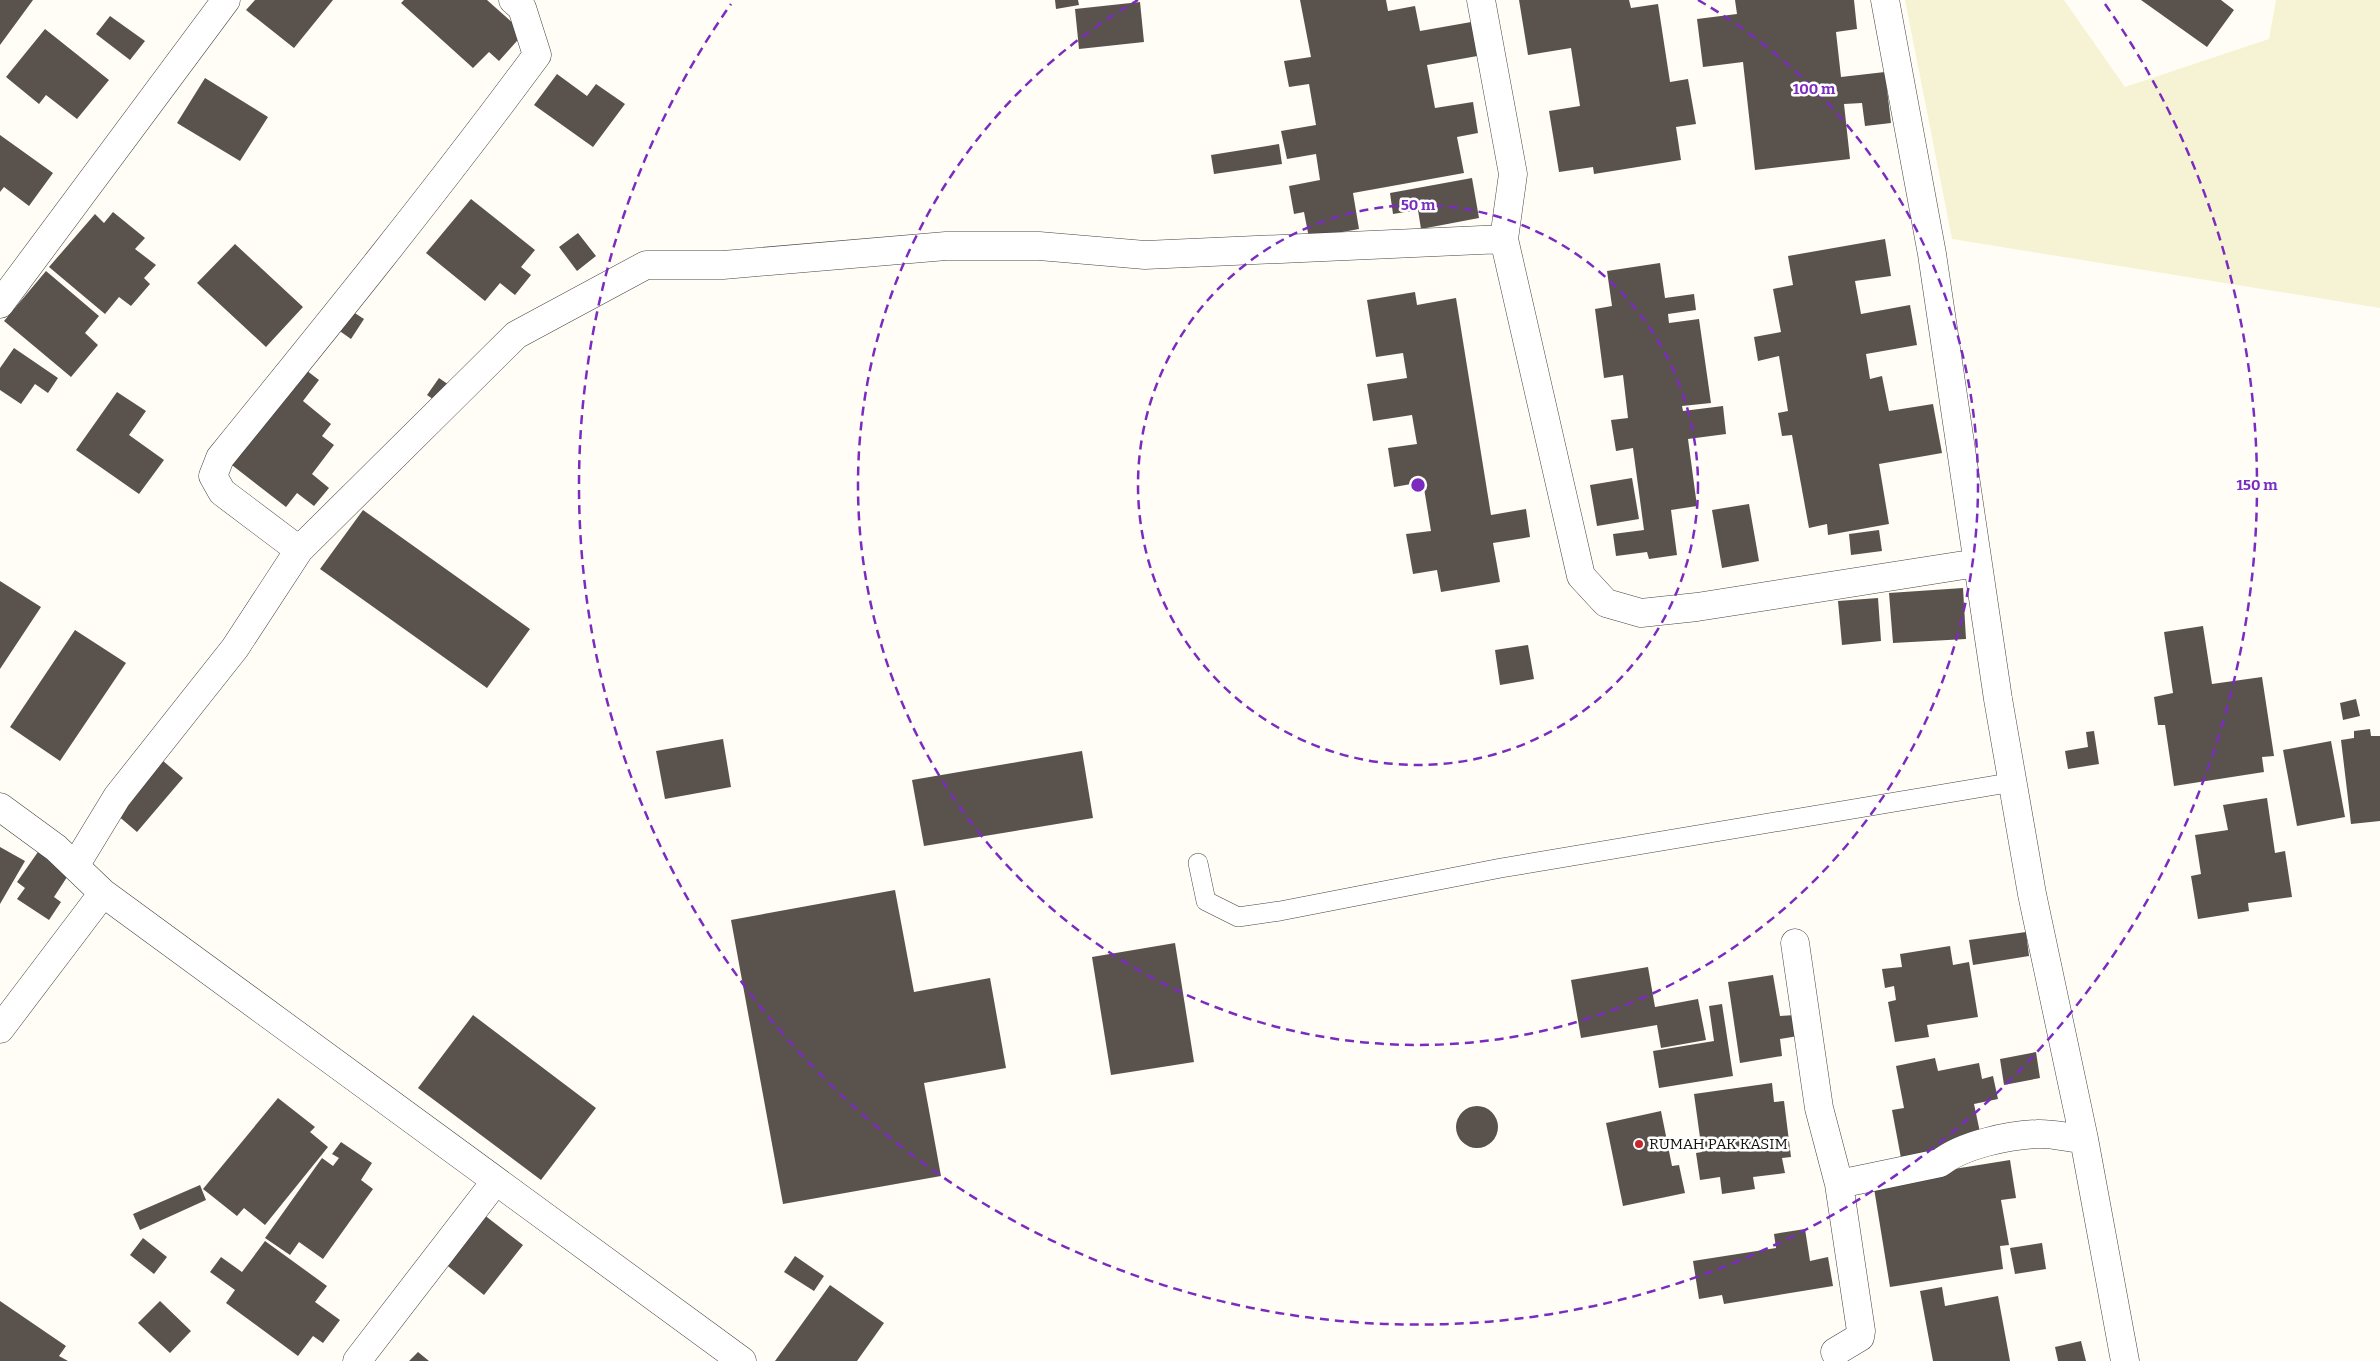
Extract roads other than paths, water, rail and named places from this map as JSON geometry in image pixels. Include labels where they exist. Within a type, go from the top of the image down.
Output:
[{"type":"street","points":[[0,304],[226,0]]},
{"type":"street","points":[[298,550],[222,492],[213,476],[220,458],[379,262],[537,55],[522,8],[513,0]]},
{"type":"street","points":[[1481,0],[1513,174],[1504,239],[1581,576],[1606,603],[1641,613],[1697,607],[1977,563]]},
{"type":"street","points":[[1885,0],[1932,254],[1998,699],[2014,782],[2032,894],[2084,1139],[2125,1361]]},
{"type":"street","points":[[75,866],[117,798],[235,648],[298,550],[516,336],[646,265],[723,265],[946,246],[1039,246],[1145,255],[1504,239]]},
{"type":"street","points":[[0,806],[56,848],[103,893],[495,1182],[742,1361]]},
{"type":"street","points":[[0,1029],[103,893]]},
{"type":"street","points":[[1795,943],[1820,1108],[1840,1184],[1861,1331],[1860,1337],[1835,1352]]},
{"type":"street","points":[[1840,1184],[1940,1163],[1951,1154],[1995,1141],[2038,1134],[2084,1139]]},
{"type":"street","points":[[358,1361],[495,1182]]},
{"type":"lane","points":[[1198,863],[1206,901],[1238,917],[1280,911],[1501,868],[2014,782]]},
{"type":"place","name":"RUMAH PAK KASIM","points":[[1639,1144]]}]
